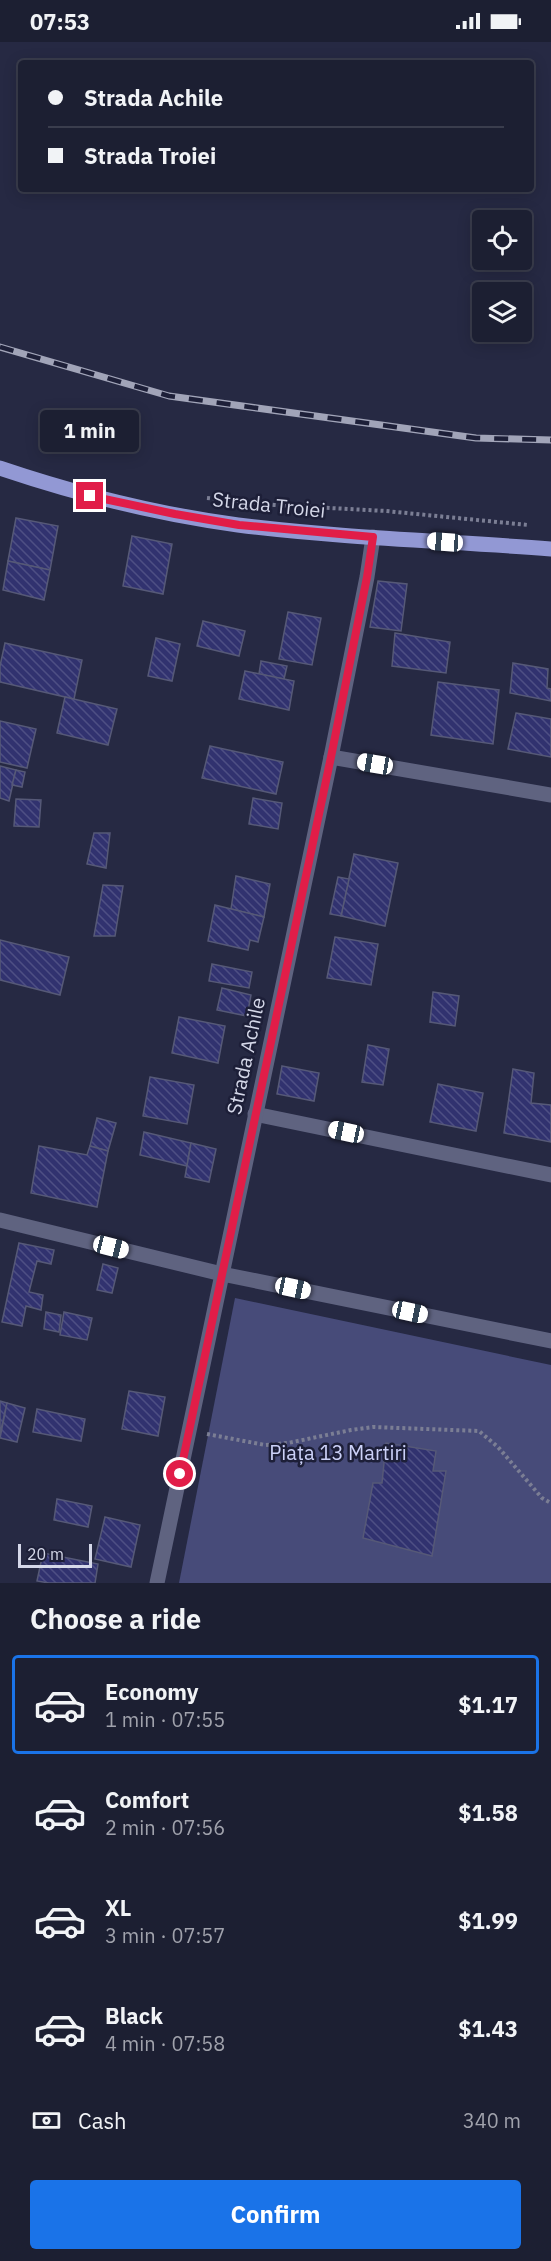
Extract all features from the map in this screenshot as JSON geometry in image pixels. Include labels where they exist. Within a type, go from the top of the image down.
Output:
[{"type":"main road","name":"Strada Troiei","points":[[1,473],[90,496],[239,525],[545,549]]},
{"type":"street","name":"Strada Achile","points":[[156,1583],[331,757],[373,537]]},
{"type":"street","points":[[331,757],[551,795]]},
{"type":"street","points":[[255,1113],[551,1175]]},
{"type":"street","points":[[0,1220],[222,1274],[551,1341]]},
{"type":"path","points":[[196,496],[274,505],[386,512],[539,526]]},
{"type":"path","points":[[189,1431],[265,1444],[288,1443],[351,1430],[373,1428],[479,1431],[494,1443],[542,1498],[551,1503]]},
{"type":"green space","name":"Piața 13 Martiri","points":[[235,1298],[551,1365],[551,1583],[179,1583]]},
{"type":"building","points":[[16,518],[58,526],[50,570],[8,561]]},
{"type":"building","points":[[132,536],[172,544],[163,594],[123,586]]},
{"type":"building","points":[[8,561],[50,570],[44,600],[3,590]]},
{"type":"building","points":[[378,581],[407,584],[401,631],[370,627]]},
{"type":"building","points":[[288,612],[321,618],[312,665],[279,659]]},
{"type":"building","points":[[203,621],[245,631],[239,656],[197,646]]},
{"type":"building","points":[[395,633],[450,642],[446,673],[392,666]]},
{"type":"building","points":[[156,638],[180,644],[172,681],[148,676]]},
{"type":"building","points":[[5,643],[82,660],[74,699],[0,682],[0,666]]},
{"type":"building","points":[[261,661],[287,666],[284,679],[259,674]]},
{"type":"building","points":[[513,663],[548,669],[547,688],[551,689],[551,701],[510,693]]},
{"type":"building","points":[[245,671],[294,681],[289,710],[239,699]]},
{"type":"building","points":[[438,682],[499,690],[493,744],[431,735]]},
{"type":"building","points":[[65,697],[117,709],[108,745],[57,733]]},
{"type":"building","points":[[516,713],[551,719],[551,757],[508,749]]},
{"type":"building","points":[[0,721],[36,729],[27,768],[0,762]]},
{"type":"building","points":[[210,746],[283,762],[276,794],[202,778]]},
{"type":"building","points":[[0,766],[16,770],[9,801],[0,798]]},
{"type":"building","points":[[16,770],[25,772],[22,787],[12,785]]},
{"type":"building","points":[[253,798],[282,803],[278,829],[249,824]]},
{"type":"building","points":[[16,799],[41,800],[39,827],[14,826]]},
{"type":"building","points":[[94,833],[110,833],[106,868],[87,864]]},
{"type":"building","points":[[354,854],[398,863],[385,926],[341,916]]},
{"type":"building","points":[[236,876],[270,884],[264,917],[231,909]]},
{"type":"building","points":[[338,877],[349,879],[341,916],[330,914]]},
{"type":"building","points":[[103,885],[123,886],[115,936],[94,936]]},
{"type":"building","points":[[215,905],[264,917],[258,942],[250,940],[248,950],[208,941]]},
{"type":"building","points":[[335,937],[378,944],[371,985],[327,978]]},
{"type":"building","points":[[0,940],[69,957],[60,995],[0,980]]},
{"type":"building","points":[[212,964],[252,972],[249,988],[209,981]]},
{"type":"building","points":[[222,988],[251,995],[247,1016],[217,1010]]},
{"type":"building","points":[[433,992],[459,996],[455,1026],[430,1022]]},
{"type":"building","points":[[179,1017],[225,1026],[218,1063],[172,1053]]},
{"type":"building","points":[[368,1045],[389,1049],[383,1085],[362,1082]]},
{"type":"building","points":[[282,1066],[319,1073],[314,1101],[277,1094]]},
{"type":"building","points":[[513,1069],[534,1073],[531,1103],[551,1105],[551,1142],[504,1133]]},
{"type":"building","points":[[150,1077],[194,1085],[187,1124],[143,1116]]},
{"type":"building","points":[[438,1084],[483,1093],[476,1131],[430,1122]]},
{"type":"building","points":[[97,1118],[116,1123],[108,1151],[90,1146]]},
{"type":"building","points":[[144,1132],[191,1143],[187,1166],[140,1155]]},
{"type":"building","points":[[191,1143],[216,1149],[209,1182],[185,1177]]},
{"type":"building","points":[[39,1146],[87,1155],[90,1146],[108,1151],[97,1207],[31,1193]]},
{"type":"building","points":[[19,1243],[54,1250],[51,1264],[37,1261],[29,1292],[43,1295],[41,1310],[26,1306],[22,1326],[2,1322]]},
{"type":"building","points":[[103,1264],[118,1268],[112,1293],[97,1290]]},
{"type":"building","points":[[46,1312],[61,1315],[59,1332],[44,1329]]},
{"type":"building","points":[[64,1312],[92,1318],[87,1340],[60,1335]]},
{"type":"building","points":[[129,1391],[165,1397],[158,1436],[122,1429]]},
{"type":"building","points":[[0,1401],[7,1403],[0,1434]]},
{"type":"building","points":[[7,1403],[25,1408],[17,1442],[0,1438]]},
{"type":"building","points":[[37,1409],[85,1419],[81,1441],[33,1432]]},
{"type":"building","points":[[386,1443],[436,1451],[433,1471],[446,1471],[432,1556],[363,1538],[373,1483],[382,1483]]},
{"type":"building","points":[[57,1499],[92,1506],[88,1527],[54,1520]]},
{"type":"building","points":[[105,1517],[140,1525],[131,1567],[95,1559]]},
{"type":"building","points":[[43,1553],[98,1564],[95,1583],[37,1581]]},
{"type":"railway","points":[[0,347],[169,396],[476,438],[551,440]]},
{"type":"route","points":[[90,496],[239,525],[373,537],[331,757],[180,1474]]}]
